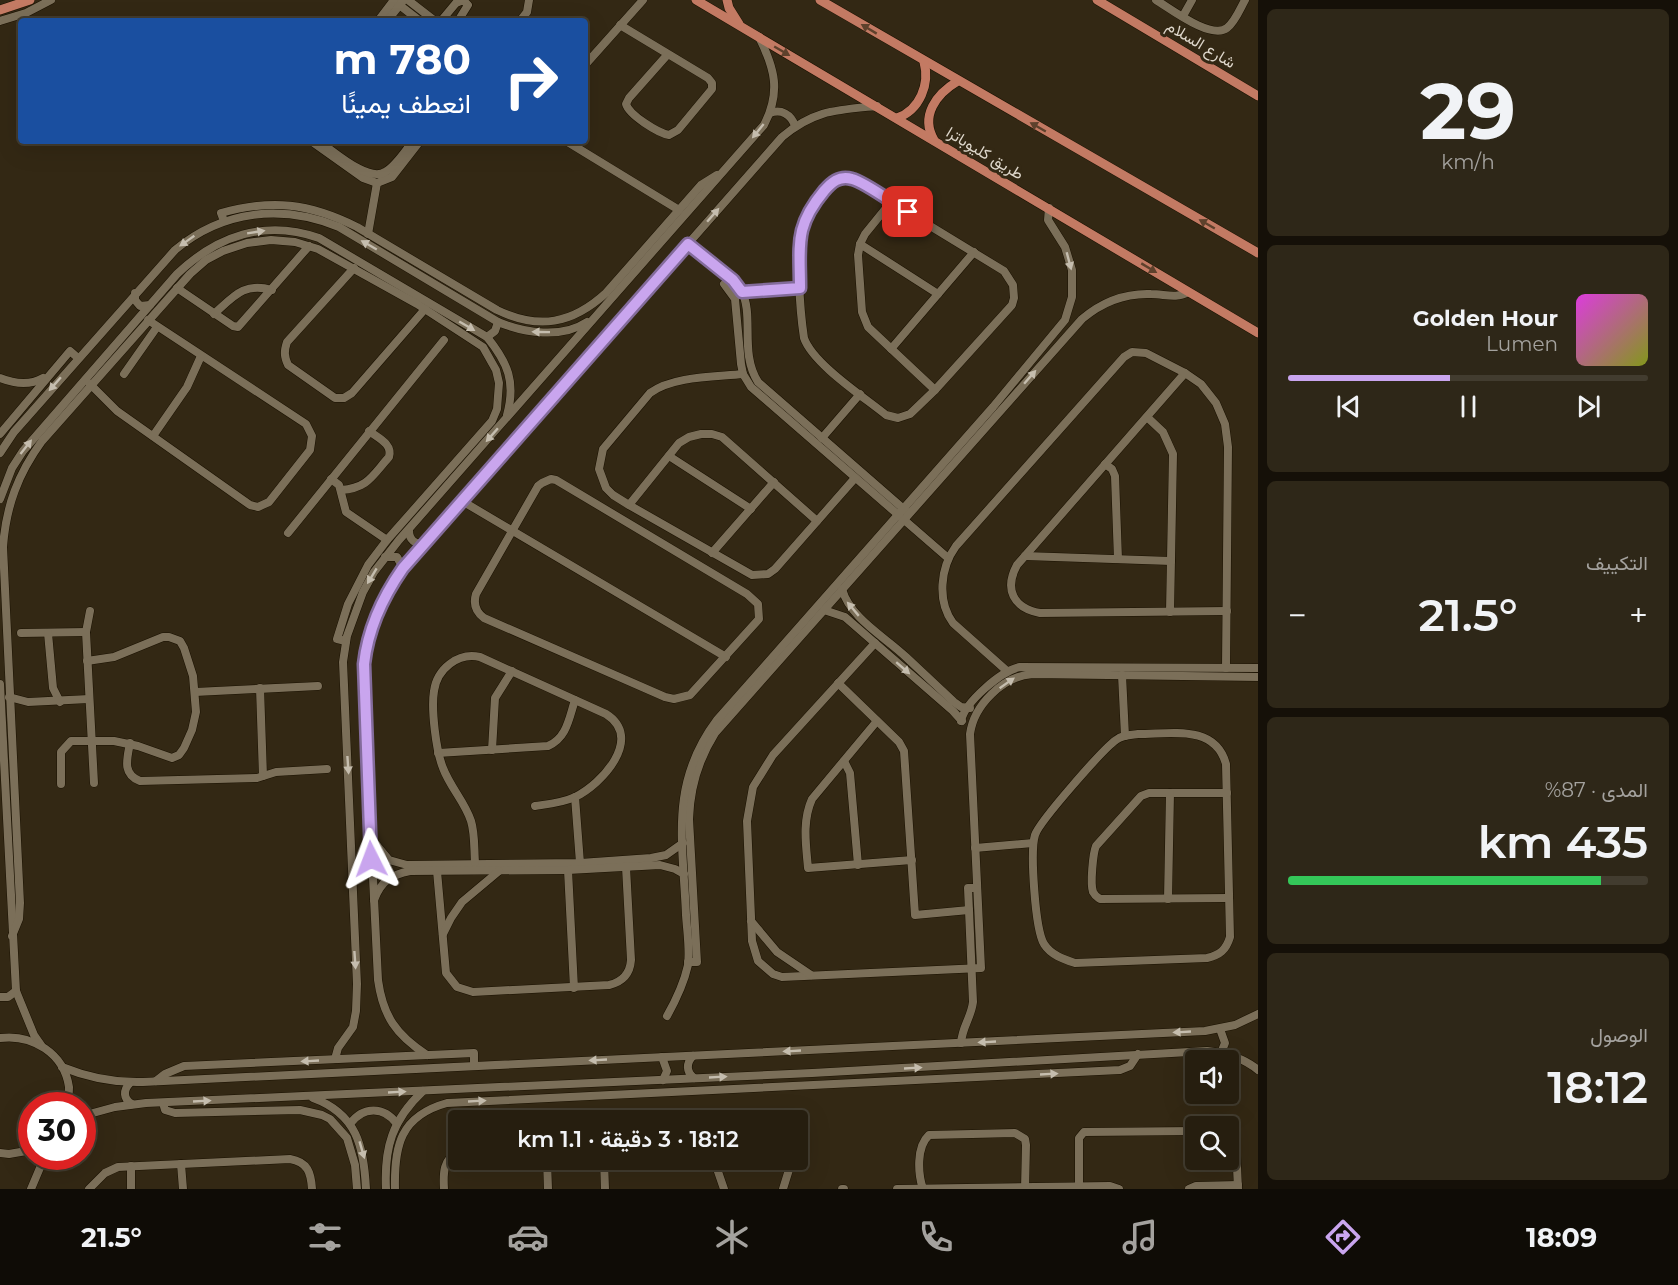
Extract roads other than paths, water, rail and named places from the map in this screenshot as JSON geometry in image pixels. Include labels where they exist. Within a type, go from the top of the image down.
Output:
[{"type":"main road","points":[[0,10],[30,0]]},
{"type":"main road","name":"طريق كليوباترا","points":[[696,0],[1258,333]]},
{"type":"main road","points":[[727,0],[729,8],[741,27]]},
{"type":"main road","points":[[820,0],[1258,253]]},
{"type":"main road","name":"شارع السلام","points":[[1097,0],[1258,96]]},
{"type":"main road","points":[[897,118],[913,108],[923,90],[927,76],[924,62]]},
{"type":"main road","points":[[934,140],[929,129],[930,110],[940,94],[958,81]]},
{"type":"street","points":[[0,21],[26,13],[51,0]]},
{"type":"street","points":[[444,18],[456,3],[462,0],[468,5],[460,18]]},
{"type":"street","points":[[522,18],[527,12],[529,0]]},
{"type":"street","points":[[588,62],[643,0]]},
{"type":"street","points":[[1157,0],[1201,27],[1221,31],[1229,26],[1245,0]]},
{"type":"street","points":[[1183,16],[1192,0]]},
{"type":"street","points":[[381,18],[400,1]]},
{"type":"street","points":[[389,18],[400,1]]},
{"type":"street","points":[[400,1],[417,18]]},
{"type":"street","points":[[400,1],[430,18]]},
{"type":"street","points":[[620,25],[708,78],[712,86],[712,89],[678,130],[669,135],[663,134],[630,113],[626,104],[668,54]]},
{"type":"street","points":[[0,453],[14,432],[158,267],[186,240],[224,221],[240,216],[274,213],[315,218],[339,227],[513,318],[546,322],[563,320],[579,314],[594,305],[642,258],[764,125],[770,114],[775,84],[773,69],[759,37]]},
{"type":"street","points":[[427,1055],[405,1039],[385,1012],[378,980],[364,684],[365,652],[377,612],[403,568],[782,137],[795,126],[826,111],[877,106]]},
{"type":"street","points":[[770,114],[780,111],[786,113],[795,126]]},
{"type":"street","points":[[317,144],[374,180]]},
{"type":"street","points":[[322,144],[325,148]]},
{"type":"street","points":[[374,180],[389,174],[414,144]]},
{"type":"street","points":[[571,144],[679,210]]},
{"type":"street","points":[[346,641],[337,639],[348,604],[368,565],[387,540],[506,419],[596,316],[701,185],[723,171]]},
{"type":"street","points":[[842,178],[853,179],[974,252],[1004,271],[1009,277],[1014,291],[1012,305],[935,390],[910,414],[898,418],[886,415],[816,358],[806,346],[802,330],[800,237],[803,222],[810,208],[831,183],[842,178]]},
{"type":"street","points":[[368,234],[374,180]]},
{"type":"street","points":[[891,202],[865,234],[860,244],[858,255],[862,312],[868,327],[935,390]]},
{"type":"street","points":[[224,221],[221,213],[244,207],[268,204],[314,209],[336,216],[368,234],[498,322],[523,330],[548,333],[582,325],[596,316]]},
{"type":"street","points":[[688,962],[697,962],[689,819],[692,787],[709,744],[723,724],[842,589],[1065,320],[1072,297],[1072,270],[1065,247],[1048,220],[1049,208]]},
{"type":"street","points":[[0,499],[12,468],[23,451],[177,274],[212,246],[243,234],[277,230],[309,234],[320,238],[388,277],[419,301],[425,309],[483,347],[491,358],[499,383],[497,409],[492,421],[409,530],[385,557],[363,592],[346,641],[343,686],[357,1002],[353,1027],[338,1048],[335,1059]]},
{"type":"street","points":[[41,1045],[16,991],[3,684],[3,547],[13,490],[31,456],[148,320],[206,260],[223,251],[247,243],[271,240],[309,246],[487,337],[501,354],[509,375],[512,398],[506,419]]},
{"type":"street","points":[[688,244],[733,280],[742,292],[745,302],[749,360],[755,384],[855,478],[904,514]]},
{"type":"street","points":[[860,244],[938,294]]},
{"type":"street","points":[[177,288],[214,314],[238,327],[309,246]]},
{"type":"street","points":[[891,349],[974,252]]},
{"type":"street","points":[[354,268],[287,342],[285,350],[288,365],[335,398],[344,398],[352,393],[425,309]]},
{"type":"street","points":[[724,284],[735,300],[743,374],[822,438],[948,558]]},
{"type":"street","points":[[214,314],[244,289],[257,286],[272,290]]},
{"type":"street","points":[[742,292],[800,288]]},
{"type":"street","points":[[667,1016],[678,995],[688,962],[682,807],[685,786],[694,757],[708,733],[1075,326],[1097,307],[1124,296],[1151,294],[1179,296],[1188,292]]},
{"type":"street","points":[[135,293],[135,300],[140,306],[150,305]]},
{"type":"street","points":[[112,320],[123,320],[128,329]]},
{"type":"street","points":[[84,379],[117,411],[250,505],[258,507],[269,502],[310,450],[312,436],[306,424],[148,320]]},
{"type":"street","points":[[1065,320],[1072,320],[1075,326]]},
{"type":"street","points":[[487,337],[495,331],[498,322]]},
{"type":"street","points":[[124,374],[157,327]]},
{"type":"street","points":[[288,533],[444,340]]},
{"type":"street","points":[[0,434],[70,351],[78,358]]},
{"type":"street","points":[[1007,671],[946,614],[942,594],[948,558],[956,546],[1127,354],[1142,351],[1202,384],[1216,403],[1225,424],[1228,447],[1226,668]]},
{"type":"street","points":[[153,436],[187,387],[201,356]]},
{"type":"street","points":[[1185,373],[1025,556],[1012,574],[1011,586],[1013,596],[1020,605],[1029,611],[1040,613],[1227,611]]},
{"type":"street","points":[[0,378],[19,384],[41,380],[49,374]]},
{"type":"street","points":[[743,374],[673,382],[650,393],[603,449],[599,469],[606,488],[629,506],[752,575],[768,574],[775,569],[855,478]]},
{"type":"street","points":[[822,438],[860,394]]},
{"type":"street","points":[[1147,417],[1163,432],[1173,454],[1170,612]]},
{"type":"street","points":[[341,490],[363,486],[389,457],[391,451],[388,446],[369,431]]},
{"type":"street","points":[[629,506],[680,443],[690,437],[712,434],[727,440],[818,521]]},
{"type":"street","points":[[669,456],[751,509]]},
{"type":"street","points":[[1105,464],[1112,469],[1116,480],[1118,559]]},
{"type":"street","points":[[331,479],[338,484],[341,490],[346,512],[387,540]]},
{"type":"street","points":[[551,479],[556,480],[753,598],[760,611],[759,619],[690,695],[674,699],[654,693],[480,615],[474,604],[476,594],[513,531],[542,483],[551,479]]},
{"type":"street","points":[[712,553],[774,482]]},
{"type":"street","points":[[462,501],[726,657]]},
{"type":"street","points":[[409,530],[413,541],[425,543]]},
{"type":"street","points":[[1025,556],[1171,561]]},
{"type":"street","points":[[385,557],[397,557],[403,568]]},
{"type":"street","points":[[842,589],[854,611],[954,702],[977,712]]},
{"type":"street","points":[[824,610],[845,617],[953,711],[961,721],[971,727]]},
{"type":"street","points":[[90,611],[86,632],[94,783]]},
{"type":"street","points":[[21,633],[86,632]]},
{"type":"street","points":[[48,633],[53,688],[60,702]]},
{"type":"street","points":[[61,784],[61,752],[63,747],[71,741],[130,743],[169,758],[179,755],[184,748],[195,721],[193,676],[184,648],[175,638],[163,637],[114,657],[87,661]]},
{"type":"street","points":[[875,643],[773,755],[764,766],[753,787],[747,821],[754,952],[764,969],[782,977],[981,968],[969,748],[971,727],[977,712],[985,701],[1013,678],[1028,674],[1067,671],[1185,672],[1258,677]]},
{"type":"street","points":[[475,862],[471,819],[446,777],[438,753],[433,693],[444,669],[458,659],[471,655],[512,671],[613,719],[620,730],[619,752],[605,774],[592,786],[575,797],[535,806]]},
{"type":"street","points":[[961,721],[967,708],[1007,671],[1026,667],[1122,675],[1152,672]]},
{"type":"street","points":[[1185,672],[1258,668]]},
{"type":"street","points":[[492,750],[495,698],[512,671]]},
{"type":"street","points":[[1122,675],[1125,735]]},
{"type":"street","points":[[838,683],[899,742],[904,751],[915,915],[969,910]]},
{"type":"street","points":[[3,684],[9,697],[20,903],[18,919],[12,936]]},
{"type":"street","points":[[195,692],[318,686]]},
{"type":"street","points":[[46,702],[53,688]]},
{"type":"street","points":[[260,688],[263,776]]},
{"type":"street","points":[[9,697],[28,702],[89,699]]},
{"type":"street","points":[[438,753],[539,748],[553,745],[566,730],[575,700]]},
{"type":"street","points":[[877,721],[812,800],[808,808],[805,836],[808,868],[912,860]]},
{"type":"street","points":[[1189,734],[1208,738],[1224,754],[1227,793],[1230,937],[1227,946],[1215,956],[1208,958],[1075,963],[1049,950],[1041,938],[1037,924],[1033,843],[1038,827],[1044,819],[1108,747],[1125,735],[1189,734]]},
{"type":"street","points":[[130,743],[127,768],[129,774],[140,782],[257,778],[276,772],[327,769]]},
{"type":"street","points":[[844,761],[850,773],[858,865]]},
{"type":"street","points":[[1227,793],[1149,793],[1141,796],[1094,850],[1092,889],[1100,899],[1229,898]]},
{"type":"street","points":[[1168,898],[1170,793]]},
{"type":"street","points":[[575,797],[580,862]]},
{"type":"street","points":[[370,837],[385,856],[398,864],[424,865],[475,862],[580,862],[658,857],[672,852],[683,843]]},
{"type":"street","points":[[975,848],[1033,843]]},
{"type":"street","points":[[373,904],[383,882],[390,877],[410,872],[665,866],[684,874]]},
{"type":"street","points":[[438,871],[446,973],[452,983],[473,992],[574,988],[616,983],[622,980],[629,971],[631,960],[626,867]]},
{"type":"street","points":[[568,870],[574,988]]},
{"type":"street","points":[[442,935],[462,902],[499,871]]},
{"type":"street","points":[[961,1043],[962,1029],[973,1007],[968,888],[977,888]]},
{"type":"street","points":[[751,921],[777,952],[812,976]]},
{"type":"street","points":[[0,997],[8,996],[16,991]]},
{"type":"street","points":[[62,1067],[84,1076],[130,1083],[1221,1029],[1258,1014]]},
{"type":"street","points":[[1221,1029],[1225,1043],[1222,1050]]},
{"type":"street","points":[[0,1038],[11,1036],[41,1045],[62,1067],[69,1086],[69,1092]]},
{"type":"street","points":[[96,1113],[132,1104],[663,1080],[1185,1052]]},
{"type":"street","points":[[156,1081],[165,1074],[184,1066],[474,1053],[474,1065]]},
{"type":"street","points":[[395,1189],[395,1157],[400,1138],[413,1120],[423,1112],[447,1103],[1120,1070],[1130,1066],[1138,1054]]},
{"type":"street","points":[[693,1056],[687,1066],[688,1072],[694,1078]]},
{"type":"street","points":[[662,1057],[667,1071],[663,1080]]},
{"type":"street","points":[[1239,1059],[1258,1070]]},
{"type":"street","points":[[798,1073],[798,1086]]},
{"type":"street","points":[[130,1083],[124,1094],[132,1104]]},
{"type":"street","points":[[528,1086],[528,1099]]},
{"type":"street","points":[[386,1189],[386,1155],[397,1124],[405,1110],[423,1091]]},
{"type":"street","points":[[309,1096],[332,1107],[350,1124],[364,1153],[366,1189]]},
{"type":"street","points":[[163,1103],[165,1110],[175,1113],[292,1110],[322,1115],[330,1119],[347,1138],[357,1189]]},
{"type":"street","points":[[350,1124],[355,1117],[369,1110],[385,1112],[397,1124]]},
{"type":"street","points":[[1079,1187],[1079,1138],[1084,1132],[1185,1131]]},
{"type":"street","points":[[923,1188],[919,1171],[922,1145],[929,1135],[1016,1133],[1025,1139],[1026,1145],[1025,1188]]},
{"type":"street","points":[[0,1153],[18,1152]]},
{"type":"street","points":[[444,1189],[445,1167],[448,1159]]},
{"type":"street","points":[[89,1189],[105,1173],[118,1167],[297,1160],[308,1168],[312,1189]]},
{"type":"street","points":[[181,1164],[183,1189]]},
{"type":"street","points":[[131,1166],[131,1189]]},
{"type":"street","points":[[31,1189],[39,1170]]},
{"type":"street","points":[[547,1170],[548,1189]]},
{"type":"street","points":[[604,1170],[605,1189]]},
{"type":"street","points":[[717,1170],[724,1189]]},
{"type":"street","points":[[783,1189],[789,1170]]},
{"type":"street","points":[[1189,1189],[1196,1186],[1238,1187],[1237,1170]]},
{"type":"street","points":[[897,1189],[1110,1186],[1119,1189]]}]
